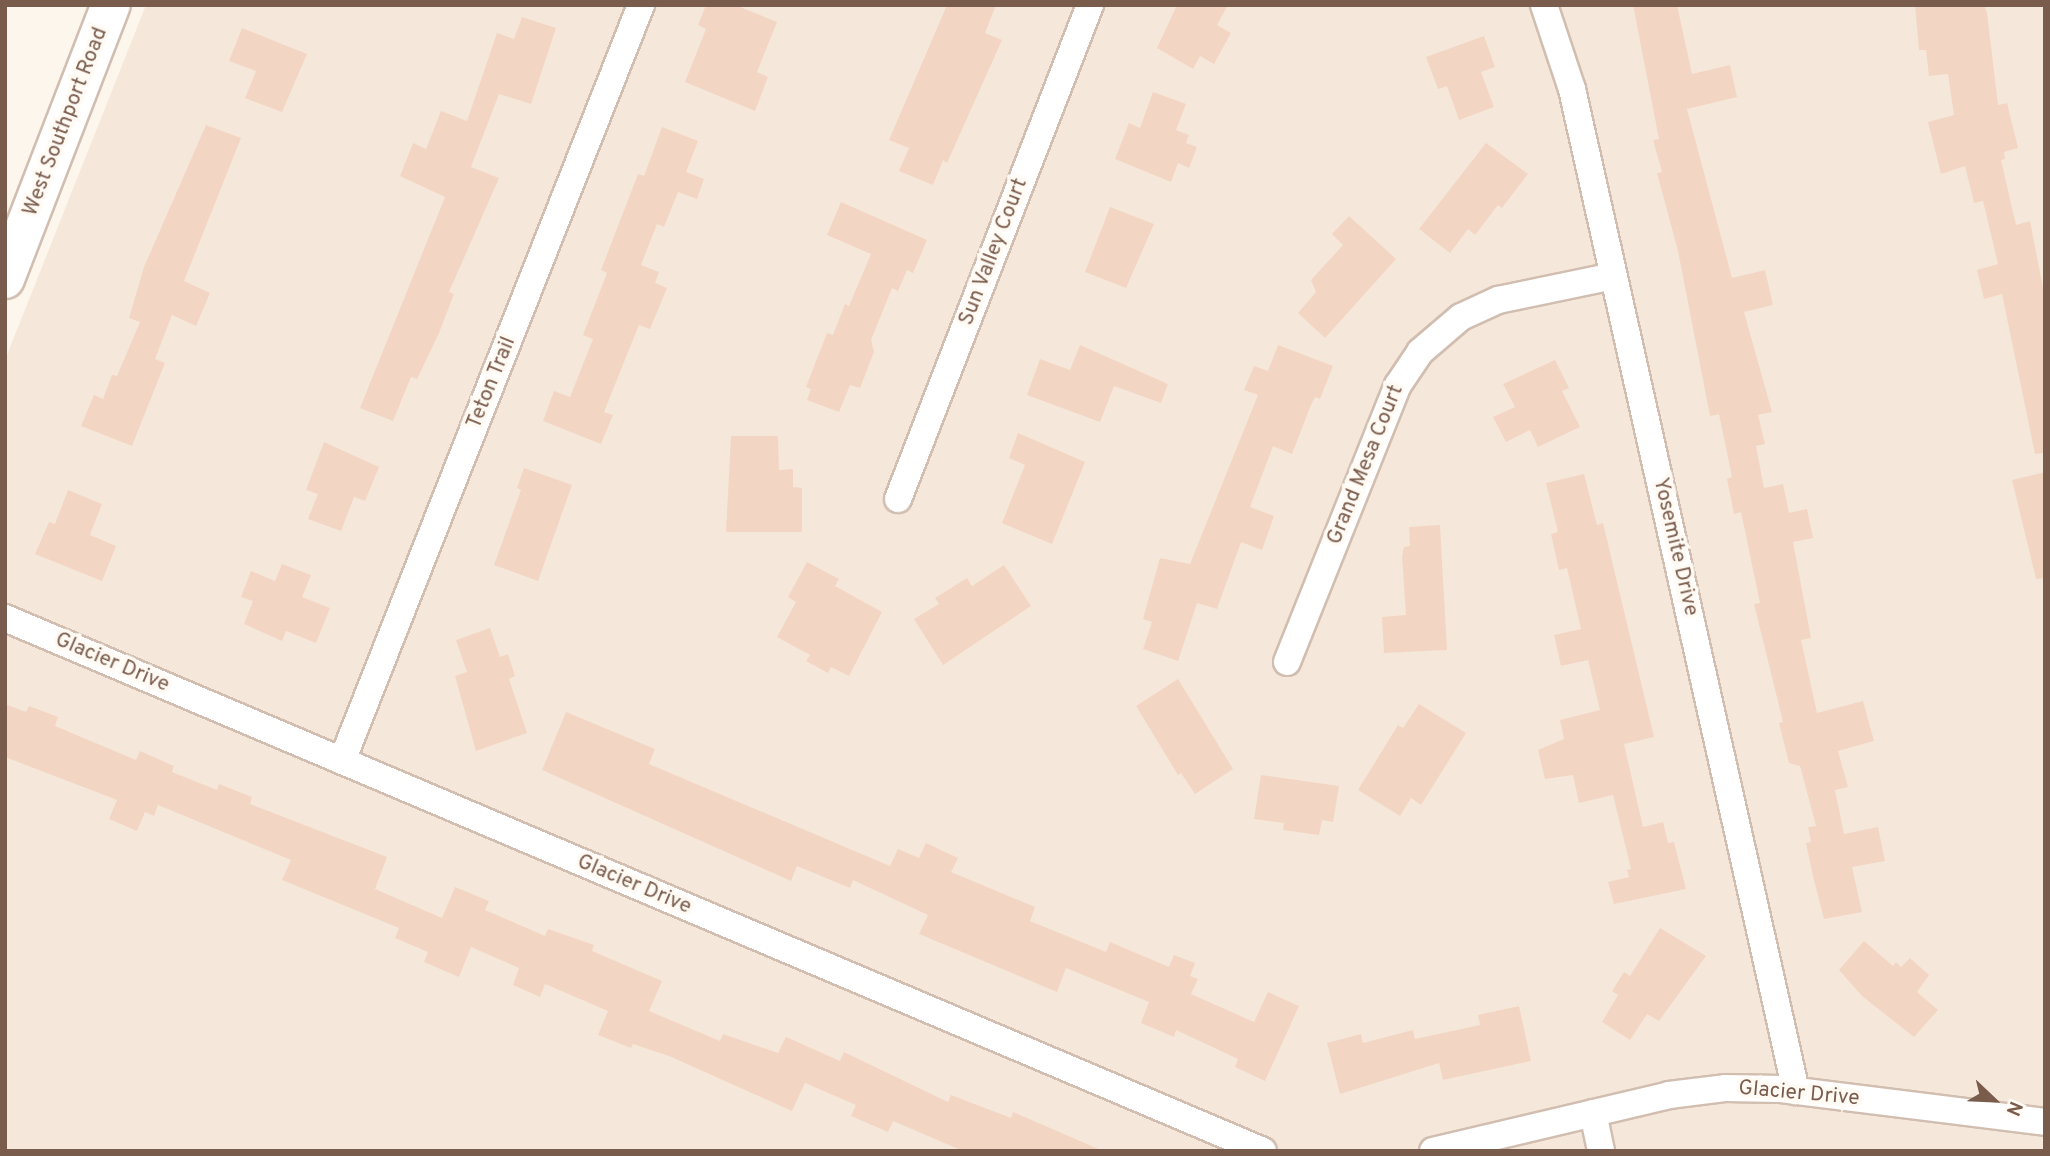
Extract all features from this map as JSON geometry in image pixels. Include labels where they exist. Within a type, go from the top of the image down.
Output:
[{"type":"main road","name":"West Southport Road","points":[[5,279],[111,5]]},
{"type":"street","name":"Teton Trail","points":[[342,761],[641,5]]},
{"type":"street","name":"Sun Valley Court","points":[[898,499],[1090,5]]},
{"type":"street","name":"Yosemite Drive","points":[[1544,5],[1572,89],[1796,1091]]},
{"type":"street","name":"Grand Mesa Court","points":[[1287,662],[1398,385],[1420,352],[1461,317],[1498,300],[1614,276]]},
{"type":"street","name":"Glacier Drive","points":[[5,618],[1263,1151]]},
{"type":"street","name":"Glacier Drive","points":[[1433,1151],[1696,1090],[1796,1091],[2045,1122]]},
{"type":"street","points":[[1593,1113],[1601,1151]]},
{"type":"shaded area","points":[[146,5],[2045,5],[2045,1151],[5,1151],[5,360]]},
{"type":"building","points":[[706,5],[735,5],[777,22],[757,72],[768,77],[755,111],[685,82],[706,29],[698,25]]},
{"type":"building","points":[[947,5],[996,5],[985,33],[1002,40],[947,163],[943,160],[933,185],[899,171],[909,148],[889,140]]},
{"type":"building","points":[[1177,5],[1228,5],[1217,25],[1231,33],[1214,64],[1200,56],[1193,69],[1157,48]]},
{"type":"building","points":[[1633,5],[1677,5],[1692,74],[1730,65],[1737,97],[1687,109],[1732,278],[1765,270],[1773,305],[1744,312],[1772,412],[1758,415],[1765,444],[1756,446],[1764,488],[1783,484],[1789,513],[1807,509],[1813,538],[1793,542],[1811,638],[1801,640],[1817,713],[1863,701],[1874,741],[1838,751],[1848,787],[1835,790],[1844,834],[1878,827],[1885,861],[1852,867],[1862,912],[1824,919],[1813,876],[1806,843],[1811,842],[1808,827],[1816,826],[1800,766],[1789,763],[1779,723],[1783,722],[1754,604],[1760,603],[1741,512],[1734,514],[1727,479],[1732,477],[1719,414],[1710,416],[1678,251],[1657,173],[1662,172],[1653,140],[1659,139]]},
{"type":"building","points":[[1915,5],[1984,5],[1987,13],[1998,105],[2007,103],[2018,148],[2004,152],[2005,159],[2001,160],[2016,225],[2030,221],[2045,298],[2045,453],[2035,454],[2002,294],[1984,299],[1977,270],[1998,264],[1983,201],[1974,203],[1965,166],[1941,174],[1928,122],[1954,115],[1948,74],[1929,76],[1926,50],[1919,50]]},
{"type":"building","points":[[522,17],[556,28],[531,104],[499,94],[471,167],[499,178],[449,292],[454,294],[439,333],[417,379],[411,377],[393,421],[360,408],[445,197],[400,176],[413,143],[426,149],[441,111],[467,121],[497,33],[514,39]]},
{"type":"building","points":[[242,28],[307,54],[282,112],[245,98],[256,71],[229,61]]},
{"type":"building","points":[[1484,36],[1495,67],[1481,72],[1494,107],[1459,120],[1447,86],[1438,89],[1426,57]]},
{"type":"building","points":[[1153,92],[1186,104],[1176,130],[1189,135],[1186,143],[1197,147],[1189,168],[1178,163],[1171,182],[1115,159],[1129,123],[1140,128]]},
{"type":"building","points":[[206,125],[241,138],[184,281],[210,293],[196,326],[172,315],[155,359],[165,363],[132,446],[81,426],[94,395],[103,399],[112,375],[117,376],[140,322],[129,318],[144,267]]},
{"type":"building","points":[[662,127],[698,141],[686,172],[704,179],[697,199],[678,192],[664,227],[657,224],[641,265],[659,272],[655,283],[667,288],[650,329],[639,325],[604,412],[613,415],[601,444],[543,421],[554,391],[570,397],[593,339],[583,335],[607,273],[601,270],[638,174],[644,176]]},
{"type":"building","points":[[1486,143],[1528,174],[1502,208],[1498,205],[1475,235],[1468,229],[1450,253],[1419,229]]},
{"type":"building","points":[[841,202],[927,240],[913,273],[907,270],[898,291],[892,288],[871,340],[874,352],[860,388],[850,385],[839,412],[807,400],[811,389],[806,387],[827,333],[833,335],[845,304],[849,306],[871,254],[827,235]]},
{"type":"building","points":[[1110,207],[1154,224],[1126,288],[1085,272]]},
{"type":"building","points":[[1349,216],[1396,259],[1325,338],[1298,313],[1316,292],[1311,280],[1343,245],[1332,234]]},
{"type":"building","points":[[1080,345],[1168,384],[1161,403],[1114,386],[1100,422],[1027,395],[1040,359],[1070,370]]},
{"type":"building","points":[[1278,345],[1333,366],[1320,399],[1315,397],[1311,405],[1292,454],[1273,446],[1250,507],[1274,516],[1262,550],[1241,542],[1217,609],[1197,603],[1178,661],[1143,649],[1152,622],[1143,619],[1160,558],[1190,564],[1258,395],[1244,390],[1254,366],[1268,371]]},
{"type":"building","points":[[1555,360],[1569,388],[1562,391],[1580,427],[1538,447],[1530,430],[1506,442],[1493,417],[1515,407],[1503,384]]},
{"type":"building","points":[[1018,433],[1085,462],[1052,544],[1002,523],[1025,465],[1009,458]]},
{"type":"building","points":[[731,436],[778,436],[779,470],[793,469],[793,487],[802,488],[802,532],[726,532]]},
{"type":"building","points":[[324,442],[379,467],[365,501],[354,497],[341,531],[308,519],[318,494],[306,490]]},
{"type":"building","points":[[524,468],[572,485],[538,581],[494,565],[521,490],[517,488]]},
{"type":"building","points":[[2045,472],[2045,578],[2036,579],[2012,480]]},
{"type":"building","points":[[1584,474],[1597,525],[1603,523],[1654,737],[1624,744],[1643,827],[1663,822],[1668,843],[1674,842],[1686,889],[1614,904],[1608,882],[1629,877],[1627,870],[1631,869],[1613,795],[1579,803],[1573,775],[1545,779],[1538,750],[1564,739],[1560,720],[1600,710],[1588,660],[1561,666],[1554,635],[1581,629],[1567,568],[1559,570],[1551,534],[1558,532],[1546,483]]},
{"type":"building","points":[[68,490],[102,504],[90,535],[116,546],[102,581],[35,554],[49,522],[55,524]]},
{"type":"building","points":[[1440,525],[1447,650],[1384,653],[1382,617],[1406,615],[1402,556],[1404,547],[1410,546],[1409,527]]},
{"type":"building","points":[[807,562],[839,579],[835,586],[882,612],[849,676],[831,667],[828,673],[806,661],[810,655],[777,637],[796,602],[788,597]]},
{"type":"building","points":[[282,564],[311,575],[302,597],[330,608],[316,643],[286,631],[282,641],[244,624],[253,601],[241,597],[251,571],[275,581]]},
{"type":"building","points":[[1004,565],[1031,606],[943,665],[914,619],[939,604],[935,598],[967,578],[972,586]]},
{"type":"building","points":[[490,628],[500,657],[508,654],[515,676],[509,679],[527,733],[476,751],[455,676],[467,672],[456,640]]},
{"type":"building","points":[[1178,679],[1233,769],[1195,794],[1181,773],[1178,775],[1136,706]]},
{"type":"building","points":[[5,704],[26,712],[29,706],[58,717],[55,726],[136,760],[140,751],[174,766],[172,772],[217,790],[219,784],[252,797],[250,804],[387,857],[375,889],[442,918],[455,887],[489,901],[485,910],[545,936],[548,929],[594,945],[592,951],[662,981],[649,1011],[720,1041],[723,1034],[778,1053],[786,1037],[840,1061],[844,1052],[948,1102],[951,1095],[1011,1118],[1013,1112],[1103,1151],[963,1151],[893,1121],[888,1132],[851,1116],[856,1105],[805,1083],[792,1111],[669,1056],[633,1044],[631,1048],[598,1035],[608,1011],[545,984],[540,997],[513,985],[519,968],[471,947],[459,977],[424,962],[428,952],[395,938],[399,928],[282,880],[291,860],[158,805],[154,816],[145,812],[137,831],[109,819],[117,800],[5,757]]},
{"type":"building","points":[[1419,704],[1466,733],[1421,805],[1411,798],[1400,816],[1358,790],[1398,725],[1403,728]]},
{"type":"building","points":[[566,712],[655,749],[649,764],[890,866],[898,849],[919,858],[926,843],[958,858],[951,872],[1035,907],[1030,921],[1106,952],[1110,942],[1169,967],[1174,955],[1195,963],[1190,976],[1198,979],[1191,994],[1254,1022],[1268,992],[1299,1006],[1265,1081],[1235,1067],[1238,1059],[1176,1030],[1174,1037],[1141,1023],[1149,1002],[1066,968],[1057,992],[919,934],[928,915],[853,880],[850,888],[797,866],[791,881],[542,770]]},
{"type":"building","points":[[1261,775],[1339,786],[1333,822],[1322,820],[1319,835],[1283,830],[1284,823],[1254,819]]},
{"type":"building","points":[[1660,928],[1706,956],[1659,1021],[1647,1014],[1630,1040],[1602,1022],[1618,995],[1612,991],[1624,972],[1630,976]]},
{"type":"building","points":[[1864,941],[1893,966],[1896,962],[1901,967],[1910,958],[1929,975],[1917,992],[1938,1010],[1914,1037],[1862,996],[1839,970]]},
{"type":"building","points":[[1519,1006],[1531,1061],[1443,1080],[1439,1063],[1340,1094],[1327,1043],[1361,1034],[1363,1043],[1413,1030],[1415,1039],[1480,1025],[1478,1015]]}]
